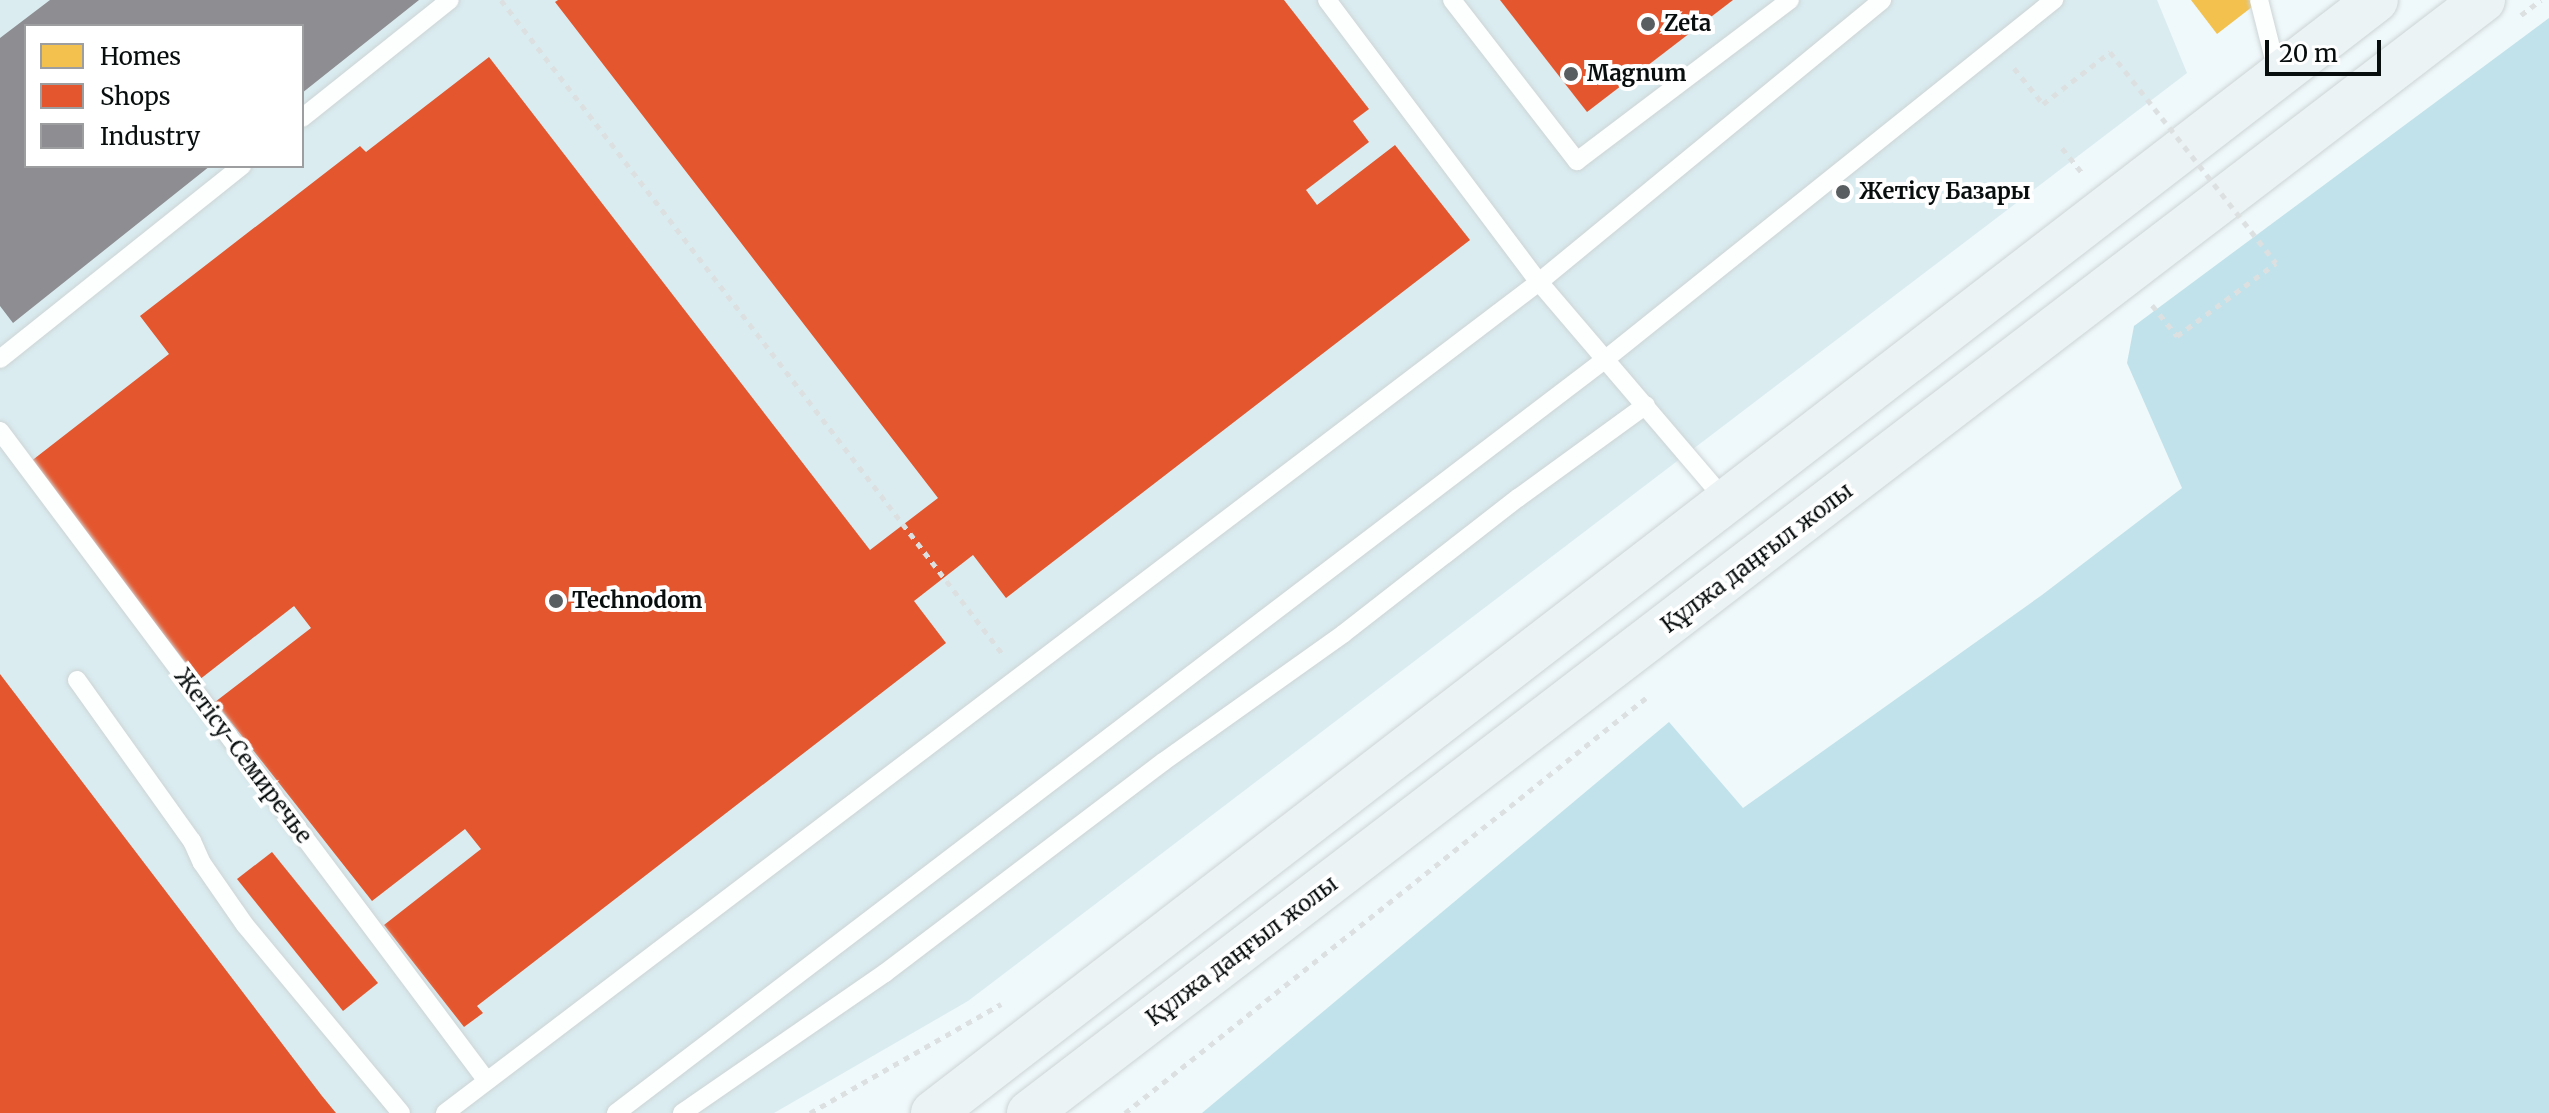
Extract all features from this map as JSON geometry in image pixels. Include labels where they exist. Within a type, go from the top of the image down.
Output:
[{"type":"main road","points":[[933,1113],[2376,0]]},
{"type":"main road","name":"Құлжа даңғыл жолы","points":[[1029,1113],[2483,0]]},
{"type":"lane","points":[[304,116],[450,0]]},
{"type":"lane","points":[[1327,0],[1539,282],[1607,358],[1725,500]]},
{"type":"lane","points":[[1452,0],[1577,161],[1790,0]]},
{"type":"lane","points":[[445,1113],[1539,282],[1882,0]]},
{"type":"lane","points":[[616,1113],[1607,358],[2054,0]]},
{"type":"lane","points":[[2259,0],[2278,75]]},
{"type":"lane","points":[[0,359],[239,168]]},
{"type":"lane","points":[[682,1113],[885,973],[1163,762],[1343,634],[1518,498],[1646,405]]},
{"type":"lane","name":"Жетісу-Семиречье","points":[[0,431],[487,1081]]},
{"type":"lane","points":[[77,680],[192,841],[202,863],[245,925],[401,1113]]},
{"type":"path","points":[[501,0],[1019,676]]},
{"type":"path","points":[[1996,46],[2043,104],[2110,52],[2276,263],[2177,336]]},
{"type":"path","points":[[2062,148],[2086,177]]},
{"type":"path","points":[[1125,1113],[1648,696]]},
{"type":"shaded area","name":"Жетісу Базары","points":[[0,0],[2157,0],[2187,73],[968,1001],[774,1113],[0,1113]]},
{"type":"shaded area","points":[[2549,18],[2549,1113],[1202,1113],[1669,722],[1743,808],[2042,595],[2182,488],[2127,363],[2134,326]]},
{"type":"building: Homes","points":[[2191,0],[2261,0],[2217,34]]},
{"type":"building: Shops","points":[[1284,0],[1369,109],[1353,121],[1369,142],[1306,190],[1317,205],[1395,145],[1470,240],[1006,598],[973,555],[914,601],[946,643],[477,1006],[483,1013],[464,1027],[384,925],[481,849],[465,829],[372,901],[215,702],[311,628],[294,606],[199,680],[30,462],[169,354],[140,316],[360,146],[366,152],[489,57],[870,550],[938,498],[555,2]]},
{"type":"building: Shops","points":[[1500,0],[1733,0],[1587,112]]},
{"type":"building: Shops","points":[[0,674],[322,1096],[336,1113],[0,1113]]},
{"type":"building: Shops","points":[[272,852],[378,983],[343,1011],[237,879]]},
{"type":"building: Industry","points":[[50,0],[419,0],[304,91],[304,24],[24,24],[24,168],[207,168],[13,323],[0,306],[0,38]]},
{"type":"place","name":"Zeta","points":[[1648,24]]},
{"type":"place","name":"Magnum","points":[[1571,74]]},
{"type":"place","name":"Жетісу Базары","points":[[1843,192]]},
{"type":"place","name":"Technodom","points":[[556,601]]}]
